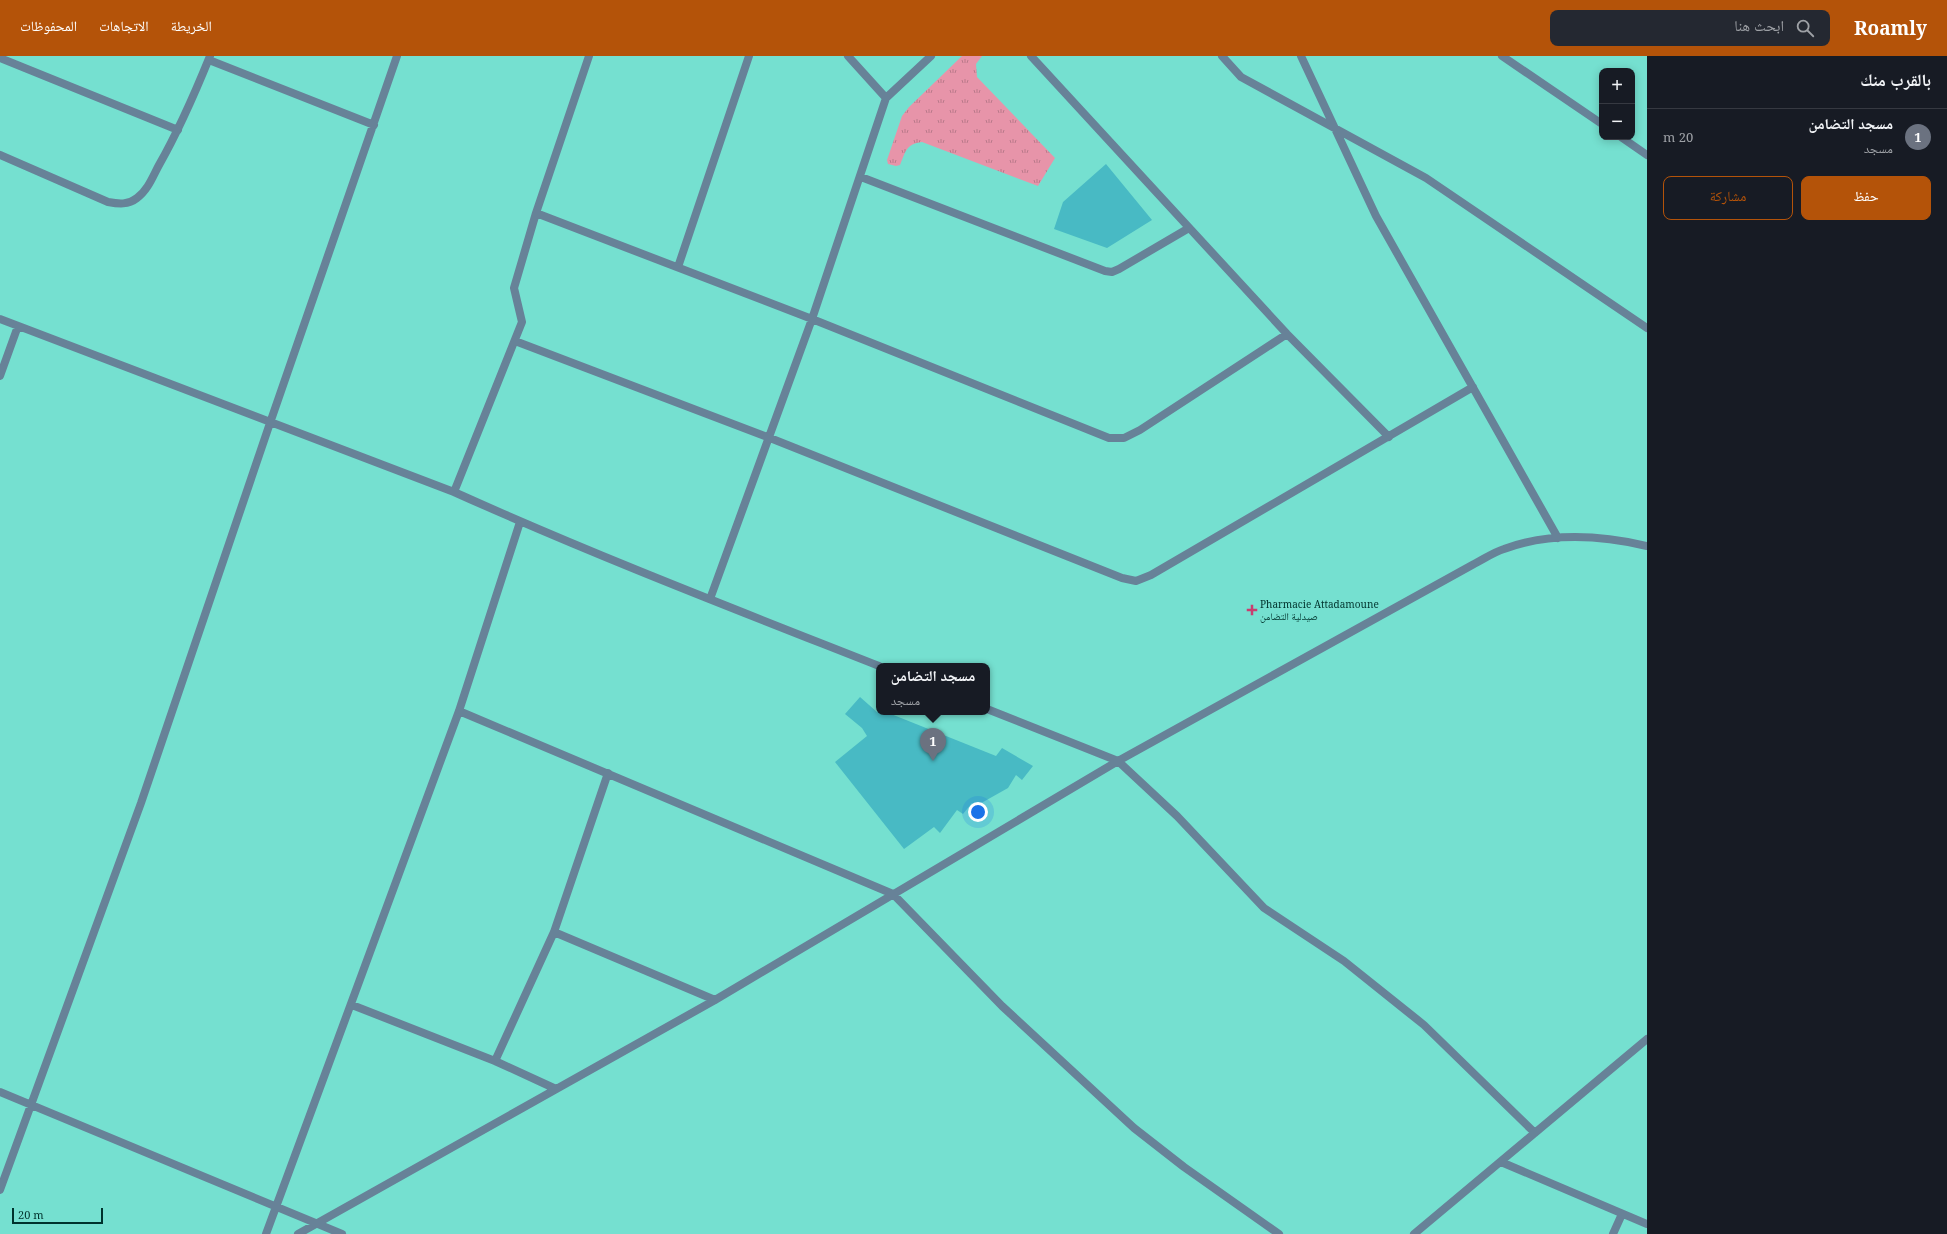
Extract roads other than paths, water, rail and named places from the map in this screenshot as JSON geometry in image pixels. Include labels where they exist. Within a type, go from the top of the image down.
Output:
[{"type":"street","points":[[0,1190],[30,1104],[141,803],[397,56]]},
{"type":"street","points":[[454,492],[522,322],[514,288],[536,213],[589,56]]},
{"type":"street","points":[[678,267],[749,56]]},
{"type":"street","points":[[848,56],[886,98]]},
{"type":"street","points":[[710,599],[770,438],[812,319],[861,177],[886,98],[931,56]]},
{"type":"street","points":[[1031,56],[1287,334],[1389,437]]},
{"type":"street","points":[[1222,56],[1241,77],[1426,178],[1647,328]]},
{"type":"street","points":[[1301,56],[1376,216],[1558,538]]},
{"type":"street","points":[[1503,56],[1599,122]]},
{"type":"street","points":[[0,58],[178,130]]},
{"type":"street","points":[[0,155],[108,202],[121,204],[138,197],[147,187],[178,130],[210,58],[374,125]]},
{"type":"street","points":[[1625,140],[1647,155]]},
{"type":"street","points":[[861,177],[1105,271],[1112,272],[1119,269],[1189,228]]},
{"type":"street","points":[[536,213],[812,319],[1109,438],[1124,438],[1140,430],[1287,334]]},
{"type":"street","points":[[0,319],[454,492],[520,522],[876,665]]},
{"type":"street","points":[[0,376],[18,326]]},
{"type":"street","points":[[515,341],[770,438],[1122,578],[1136,581],[1151,575],[1473,387]]},
{"type":"street","points":[[266,1234],[352,1005],[459,711],[520,522]]},
{"type":"street","points":[[298,1234],[715,1000],[1118,761],[1474,564],[1504,549],[1529,542],[1558,538],[1589,536],[1647,546]]},
{"type":"street","points":[[990,710],[1118,761],[1177,816],[1264,908],[1344,962],[1424,1025],[1535,1133]]},
{"type":"street","points":[[459,711],[893,894],[1002,1006],[1134,1128],[1184,1167],[1279,1234]]},
{"type":"street","points":[[495,1061],[554,932],[608,773]]},
{"type":"street","points":[[554,932],[715,1000]]},
{"type":"street","points":[[352,1005],[495,1061],[556,1088]]},
{"type":"street","points":[[1414,1234],[1647,1039]]},
{"type":"street","points":[[0,1092],[276,1208],[342,1234]]},
{"type":"street","points":[[1501,1162],[1647,1224]]},
{"type":"street","points":[[1613,1234],[1622,1214]]},
{"type":"place","name":"Pharmacie Attadamoune صيدلية التضامن","points":[[1252,610]]},
{"type":"place","name":"مسجد التضامن","points":[[933,761]]}]
